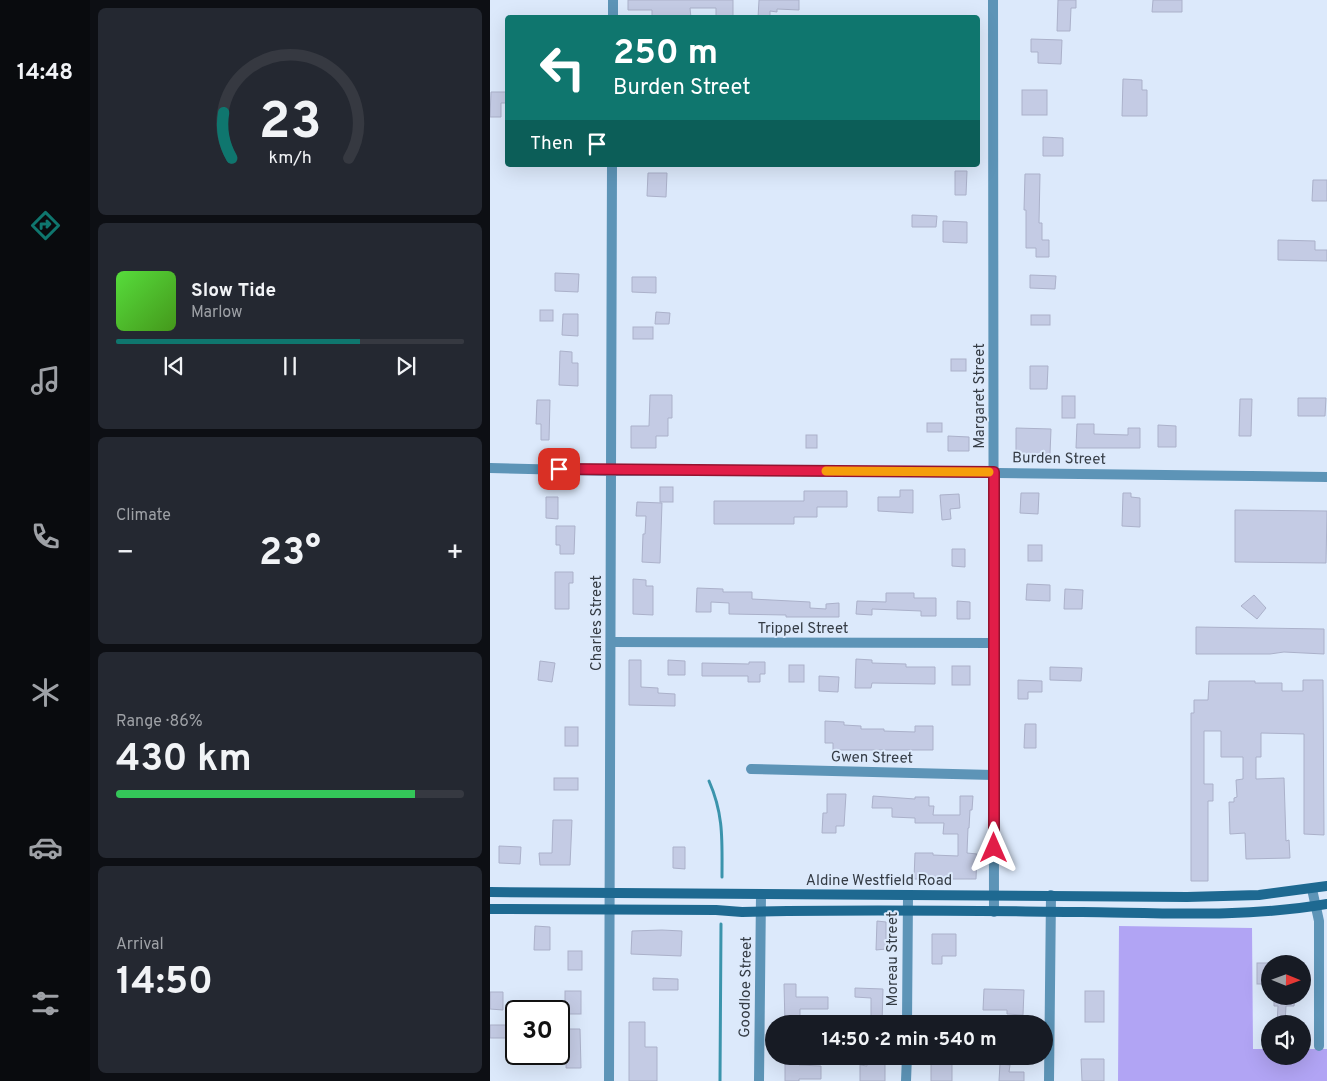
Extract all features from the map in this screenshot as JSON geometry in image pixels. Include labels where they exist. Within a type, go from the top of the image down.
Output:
[{"type":"main road","name":"Aldine Westfield Road","points":[[490,892],[1187,897],[1259,895],[1327,886]]},
{"type":"main road","points":[[1186,914],[1187,897]]},
{"type":"main road","points":[[490,909],[1186,914],[1261,911],[1322,905]]},
{"type":"street","points":[[613,0],[613,15]]},
{"type":"street","name":"Margaret Street","points":[[993,0],[994,912]]},
{"type":"street","name":"Charles Street","points":[[610,1081],[612,167]]},
{"type":"street","name":"Burden Street","points":[[490,468],[612,471],[994,472],[1327,477]]},
{"type":"street","name":"Trippel Street","points":[[611,642],[994,643]]},
{"type":"street","name":"Gwen Street","points":[[751,769],[994,775]]},
{"type":"street","points":[[1312,889],[1322,905],[1319,921],[1319,1046]]},
{"type":"street","name":"Goodloe Street","points":[[759,1081],[761,894]]},
{"type":"street","name":"Moreau Street","points":[[907,1015],[908,895]]},
{"type":"street","points":[[1049,1081],[1051,895]]},
{"type":"street","points":[[906,1081],[907,1065]]},
{"type":"shaded area","points":[[1119,926],[1252,928],[1253,1049],[1261,1049],[1261,1065],[1311,1065],[1311,1049],[1327,1049],[1327,1081],[1118,1081]]},
{"type":"building","points":[[628,0],[733,0],[733,15],[716,15],[716,8],[690,8],[691,15],[652,15],[652,10],[628,10]]},
{"type":"building","points":[[759,0],[799,0],[799,10],[777,9],[777,12],[770,11],[770,15],[758,15]]},
{"type":"building","points":[[1058,0],[1076,0],[1076,8],[1071,8],[1070,31],[1057,31]]},
{"type":"building","points":[[1153,0],[1182,0],[1182,12],[1152,12]]},
{"type":"building","points":[[1031,39],[1062,40],[1061,64],[1038,63],[1038,52],[1031,52]]},
{"type":"building","points":[[1123,79],[1142,80],[1142,90],[1147,90],[1147,116],[1122,116]]},
{"type":"building","points":[[1022,90],[1047,90],[1047,115],[1022,115]]},
{"type":"building","points":[[491,92],[505,92],[505,103],[501,103],[501,117],[490,117]]},
{"type":"building","points":[[1043,137],[1063,138],[1063,156],[1043,156]]},
{"type":"building","points":[[955,171],[967,171],[966,195],[955,195]]},
{"type":"building","points":[[648,173],[667,173],[666,197],[647,196]]},
{"type":"building","points":[[1025,174],[1040,174],[1039,223],[1042,223],[1042,240],[1049,240],[1049,257],[1036,257],[1036,248],[1026,248]]},
{"type":"building","points":[[1313,180],[1327,180],[1327,201],[1312,201]]},
{"type":"building","points":[[912,215],[937,216],[936,227],[912,227]]},
{"type":"building","points":[[943,221],[967,222],[967,243],[943,242]]},
{"type":"building","points":[[1278,240],[1315,241],[1315,250],[1327,250],[1327,261],[1278,260]]},
{"type":"building","points":[[555,273],[579,274],[578,292],[555,291]]},
{"type":"building","points":[[1030,275],[1056,276],[1055,289],[1030,288]]},
{"type":"building","points":[[632,277],[656,277],[656,293],[632,292]]},
{"type":"building","points":[[540,310],[553,310],[553,321],[540,321]]},
{"type":"building","points":[[656,312],[670,313],[669,324],[655,324]]},
{"type":"building","points":[[563,314],[578,314],[578,336],[562,335]]},
{"type":"building","points":[[1031,315],[1050,315],[1050,325],[1031,325]]},
{"type":"building","points":[[633,327],[653,327],[653,339],[633,339]]},
{"type":"building","points":[[560,351],[572,352],[572,363],[578,363],[578,386],[559,385]]},
{"type":"building","points":[[951,359],[966,359],[966,371],[951,371]]},
{"type":"building","points":[[1030,366],[1048,366],[1047,389],[1030,389]]},
{"type":"building","points":[[650,395],[672,395],[672,418],[668,418],[668,436],[656,436],[656,448],[631,448],[631,426],[649,426]]},
{"type":"building","points":[[1062,396],[1075,396],[1075,418],[1062,418]]},
{"type":"building","points":[[1298,398],[1326,398],[1325,416],[1298,416]]},
{"type":"building","points":[[1240,399],[1252,399],[1251,436],[1239,436]]},
{"type":"building","points":[[537,400],[550,400],[549,440],[541,440],[541,424],[536,424]]},
{"type":"building","points":[[927,423],[942,423],[942,432],[927,432]]},
{"type":"building","points":[[1077,424],[1094,424],[1094,434],[1128,435],[1128,428],[1140,428],[1140,448],[1076,448]]},
{"type":"building","points":[[1158,425],[1176,426],[1176,447],[1158,447]]},
{"type":"building","points":[[1016,428],[1051,429],[1050,454],[1016,454]]},
{"type":"building","points":[[806,435],[817,435],[817,448],[806,448]]},
{"type":"building","points":[[948,436],[969,437],[969,451],[948,451]]},
{"type":"building","points":[[660,487],[673,487],[673,502],[660,502]]},
{"type":"building","points":[[900,490],[913,490],[913,513],[878,511],[878,497],[900,497]]},
{"type":"building","points":[[804,491],[847,491],[847,507],[817,507],[817,517],[794,517],[794,524],[714,524],[714,501],[804,501]]},
{"type":"building","points":[[1021,493],[1039,493],[1038,514],[1020,513]]},
{"type":"building","points":[[1123,493],[1131,493],[1131,497],[1140,498],[1140,527],[1122,526]]},
{"type":"building","points":[[959,494],[960,508],[950,509],[951,519],[942,520],[940,495]]},
{"type":"building","points":[[546,497],[558,497],[558,519],[546,518]]},
{"type":"building","points":[[637,502],[662,503],[660,563],[642,562],[646,516],[636,516]]},
{"type":"building","points":[[1235,510],[1327,511],[1326,563],[1235,562]]},
{"type":"building","points":[[556,526],[575,526],[574,554],[560,554],[560,545],[556,545]]},
{"type":"building","points":[[1028,545],[1042,545],[1042,561],[1028,561]]},
{"type":"building","points":[[952,549],[965,549],[965,567],[952,566]]},
{"type":"building","points":[[555,572],[573,572],[573,583],[569,583],[569,609],[555,609]]},
{"type":"building","points":[[633,579],[646,580],[646,586],[653,586],[653,615],[633,614]]},
{"type":"building","points":[[1027,584],[1050,585],[1050,601],[1026,600]]},
{"type":"building","points":[[697,588],[723,589],[723,592],[752,592],[752,599],[810,602],[810,608],[826,609],[826,604],[839,603],[839,617],[729,614],[729,603],[711,602],[711,612],[696,612]]},
{"type":"building","points":[[1065,589],[1083,590],[1082,609],[1064,609]]},
{"type":"building","points":[[886,593],[914,593],[914,598],[936,598],[936,616],[921,616],[921,611],[872,609],[872,615],[856,614],[857,601],[886,602]]},
{"type":"building","points":[[1254,595],[1266,608],[1257,619],[1241,606]]},
{"type":"building","points":[[957,601],[970,602],[970,619],[957,619]]},
{"type":"building","points":[[1196,627],[1324,629],[1324,654],[1284,652],[1270,654],[1196,654]]},
{"type":"building","points":[[856,659],[872,660],[872,663],[906,664],[906,667],[935,667],[935,684],[872,683],[871,688],[855,688]]},
{"type":"building","points":[[629,660],[641,660],[641,687],[658,688],[658,693],[675,694],[675,706],[629,705]]},
{"type":"building","points":[[668,660],[685,661],[685,675],[668,675]]},
{"type":"building","points":[[540,661],[555,663],[552,682],[538,680]]},
{"type":"building","points":[[749,662],[765,662],[765,674],[760,674],[760,682],[748,682],[748,676],[702,676],[702,663],[749,664]]},
{"type":"building","points":[[789,665],[804,665],[804,682],[789,682]]},
{"type":"building","points":[[952,666],[970,666],[970,685],[952,685]]},
{"type":"building","points":[[1050,667],[1082,668],[1081,681],[1050,680]]},
{"type":"building","points":[[819,676],[839,677],[838,692],[819,691]]},
{"type":"building","points":[[1018,680],[1042,681],[1042,692],[1028,692],[1028,699],[1018,699]]},
{"type":"building","points":[[1303,680],[1323,680],[1324,835],[1304,834],[1304,734],[1261,733],[1261,757],[1256,757],[1256,779],[1284,778],[1286,841],[1289,840],[1290,858],[1246,859],[1245,833],[1230,834],[1229,802],[1234,802],[1234,798],[1237,797],[1236,780],[1243,779],[1243,757],[1221,757],[1221,731],[1204,731],[1204,784],[1213,784],[1213,801],[1208,801],[1208,881],[1191,881],[1191,713],[1194,713],[1194,700],[1208,700],[1209,681],[1282,683],[1282,691],[1303,691]]},
{"type":"building","points":[[825,721],[844,722],[844,725],[861,726],[861,729],[884,729],[884,731],[915,732],[915,726],[933,726],[933,750],[833,750],[833,743],[825,743]]},
{"type":"building","points":[[1025,724],[1036,724],[1036,748],[1024,748]]},
{"type":"building","points":[[565,727],[578,727],[578,746],[565,746]]},
{"type":"building","points":[[554,778],[578,778],[578,790],[554,790]]},
{"type":"building","points":[[827,794],[846,794],[844,826],[836,826],[836,833],[822,833],[823,813],[827,813]]},
{"type":"building","points":[[873,796],[915,799],[915,797],[929,797],[929,806],[934,806],[933,815],[960,815],[960,796],[973,796],[968,828],[967,853],[977,854],[976,879],[914,879],[915,853],[958,856],[958,834],[943,834],[944,823],[915,823],[915,818],[892,817],[892,808],[872,808]]},
{"type":"building","points":[[553,820],[572,820],[570,865],[540,865],[539,853],[552,853]]},
{"type":"building","points":[[499,846],[521,847],[520,864],[499,863]]},
{"type":"building","points":[[673,847],[685,847],[685,869],[673,868]]},
{"type":"building","points":[[877,921],[886,922],[886,949],[876,950]]},
{"type":"building","points":[[535,926],[550,927],[550,950],[534,950]]},
{"type":"building","points":[[632,931],[682,931],[681,956],[631,954]]},
{"type":"building","points":[[932,934],[956,934],[956,956],[942,956],[942,964],[932,964]]},
{"type":"building","points":[[568,951],[582,951],[582,970],[568,970]]},
{"type":"building","points":[[1257,963],[1261,963],[1261,984],[1257,984]]},
{"type":"building","points":[[653,978],[678,979],[678,990],[653,990]]},
{"type":"building","points":[[784,984],[796,984],[796,997],[828,997],[828,1009],[800,1009],[800,1015],[785,1015]]},
{"type":"building","points":[[855,988],[883,989],[882,1015],[871,1015],[871,998],[855,997]]},
{"type":"building","points":[[984,989],[1024,990],[1023,1015],[1007,1014],[1007,1010],[983,1010]]},
{"type":"building","points":[[565,991],[581,991],[581,1014],[570,1014],[570,1000],[565,1000]]},
{"type":"building","points":[[1085,991],[1104,991],[1104,1022],[1085,1022]]},
{"type":"building","points":[[490,992],[503,992],[503,1010],[490,1009]]},
{"type":"building","points":[[1294,1005],[1286,1006],[1286,1015],[1278,1015],[1278,1006],[1274,1006]]},
{"type":"building","points":[[629,1022],[645,1022],[645,1047],[657,1047],[657,1081],[629,1081]]},
{"type":"building","points":[[490,1025],[505,1025],[505,1038],[490,1038]]},
{"type":"building","points":[[570,1029],[580,1029],[581,1068],[566,1068],[566,1065],[570,1065]]},
{"type":"building","points":[[1081,1059],[1104,1059],[1104,1081],[1082,1081]]},
{"type":"building","points":[[785,1065],[821,1066],[821,1079],[785,1081]]},
{"type":"building","points":[[860,1065],[885,1065],[885,1081],[860,1081]]},
{"type":"building","points":[[931,1065],[952,1065],[952,1081],[931,1081]]},
{"type":"building","points":[[1000,1065],[1010,1065],[1009,1072],[1024,1072],[1024,1081],[999,1081]]},
{"type":"waterway","points":[[709,781],[720,817],[722,877]]},
{"type":"waterway","points":[[720,1081],[721,924]]},
{"type":"slow traffic","points":[[826,471],[989,472]]},
{"type":"route","points":[[559,469],[612,471],[994,472],[994,848]]}]
